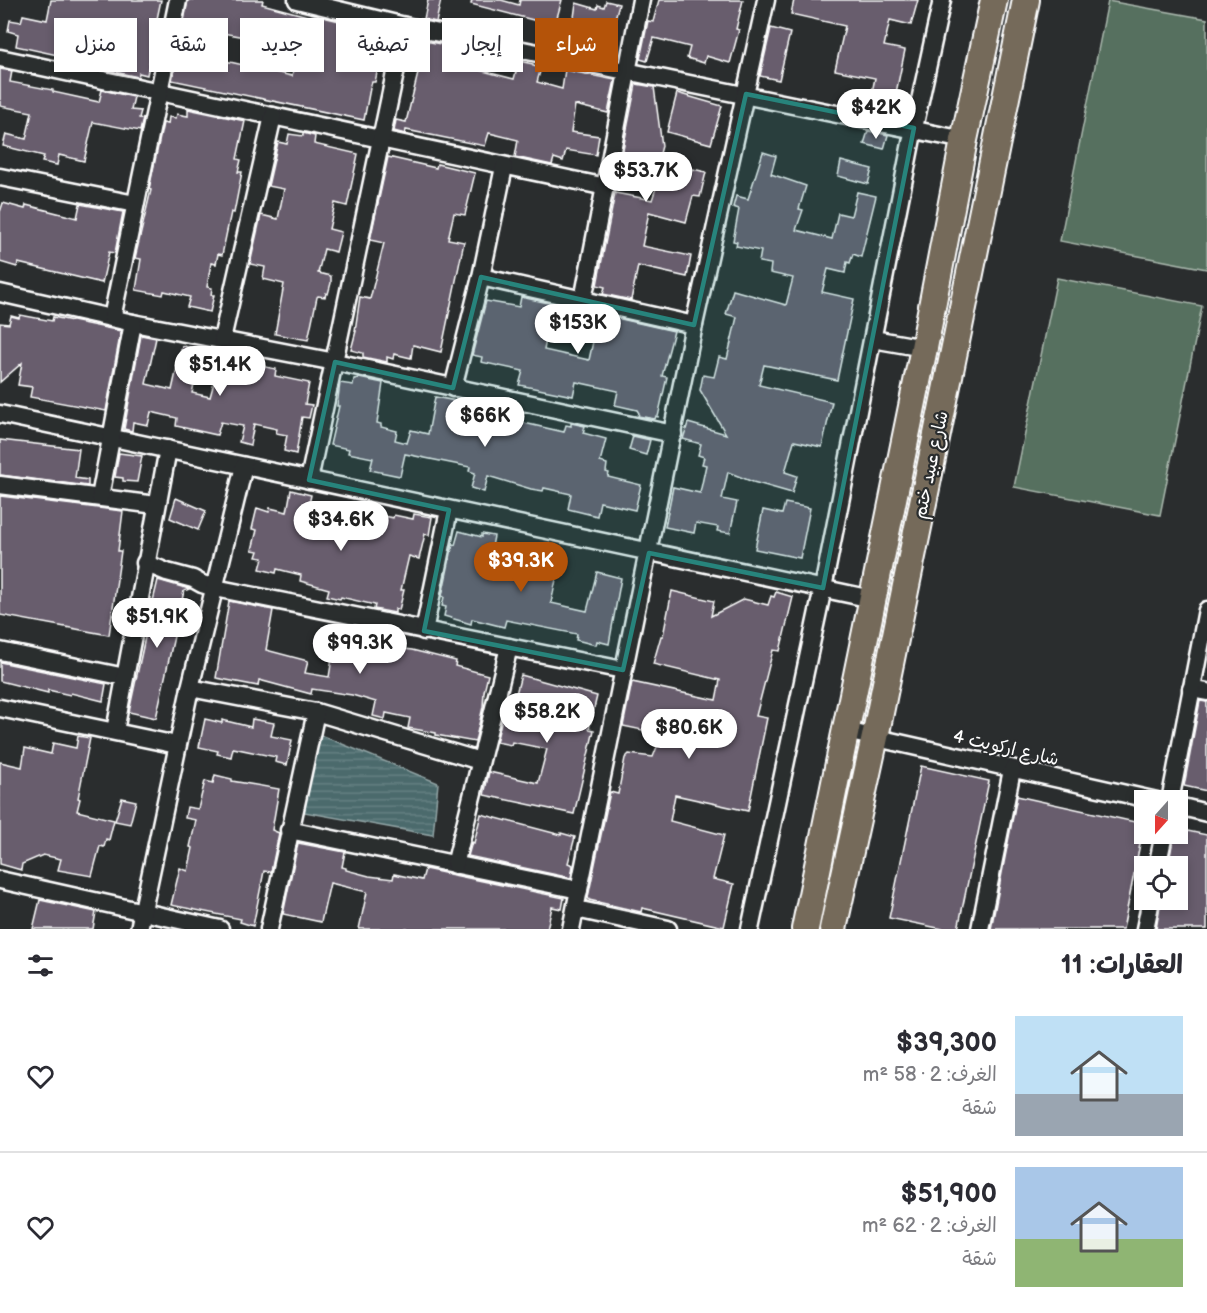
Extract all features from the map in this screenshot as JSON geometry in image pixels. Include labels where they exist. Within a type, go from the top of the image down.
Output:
[{"type":"main road","name":"شارع عبيد ختم","points":[[805,929],[994,0]]},
{"type":"main road","name":"شارع عبيد ختم","points":[[833,929],[875,737],[1026,0]]},
{"type":"street","points":[[112,318],[178,0]]},
{"type":"street","points":[[297,0],[329,4],[377,18]]},
{"type":"street","points":[[583,300],[629,72],[641,0]]},
{"type":"street","points":[[571,929],[694,325],[766,0]]},
{"type":"street","points":[[750,929],[823,588],[914,128],[942,0]]},
{"type":"street","points":[[430,31],[964,140]]},
{"type":"street","points":[[0,58],[606,188]]},
{"type":"street","points":[[309,480],[395,72]]},
{"type":"street","points":[[222,339],[273,116]]},
{"type":"street","points":[[453,388],[481,276],[504,167]]},
{"type":"street","points":[[0,177],[135,204]]},
{"type":"street","points":[[481,276],[694,325]]},
{"type":"street","points":[[0,293],[133,323],[335,362],[673,434]]},
{"type":"street","points":[[100,497],[133,323]]},
{"type":"street","points":[[873,339],[924,348]]},
{"type":"street","points":[[0,414],[872,599]]},
{"type":"street","points":[[115,731],[168,449]]},
{"type":"street","points":[[140,921],[190,688],[244,466]]},
{"type":"street","points":[[0,485],[156,505]]},
{"type":"street","points":[[424,631],[449,510]]},
{"type":"street","points":[[145,563],[215,588],[623,670]]},
{"type":"street","points":[[1173,790],[1199,690],[1207,610]]},
{"type":"street","points":[[455,865],[509,647]]},
{"type":"street","points":[[0,651],[125,677]]},
{"type":"street","points":[[190,688],[316,712],[480,761]]},
{"type":"street","points":[[0,708],[177,745]]},
{"type":"street","points":[[269,929],[316,712]]},
{"type":"street","name":"شارع اركويت 4","points":[[846,731],[1134,796]]},
{"type":"street","points":[[980,929],[1012,770]]},
{"type":"street","points":[[1188,808],[1207,813]]},
{"type":"street","points":[[289,830],[579,891]]},
{"type":"street","points":[[0,880],[140,921],[220,929]]},
{"type":"street","points":[[576,909],[668,929]]},
{"type":"street","points":[[1145,929],[1148,910]]},
{"type":"highlighted area","points":[[746,94],[914,128],[823,588],[649,553],[623,670],[424,631],[449,510],[309,480],[335,362],[453,388],[481,277],[694,325]]},
{"type":"green space","points":[[1108,1],[1207,19],[1207,269],[1060,241]]},
{"type":"green space","points":[[1057,278],[1202,306],[1160,515],[1014,487]]},
{"type":"water","points":[[320,735],[438,783],[433,835],[304,812]]},
{"type":"building","points":[[51,0],[161,0],[157,18],[149,18],[147,75],[139,73],[138,77],[115,72],[137,72],[137,18],[54,18],[54,54],[16,46],[18,34],[8,31],[10,20],[21,22],[23,15],[47,20]]},
{"type":"building","points":[[188,0],[263,0],[262,4],[314,18],[240,18],[240,36],[228,34],[228,18],[185,18]]},
{"type":"building","points":[[428,0],[441,0],[436,22],[430,20],[430,18],[424,18]]},
{"type":"building","points":[[472,0],[501,0],[519,5],[520,0],[562,0],[557,18],[535,18],[535,20],[471,4]]},
{"type":"building","points":[[659,0],[743,0],[736,29],[739,30],[730,63],[706,56],[704,63],[687,58],[690,47],[654,38],[647,61],[640,59],[648,21],[653,22]]},
{"type":"building","points":[[794,0],[918,0],[911,25],[890,20],[884,46],[905,50],[893,107],[870,102],[875,78],[835,70],[845,26],[791,14]]},
{"type":"building","points":[[606,1],[619,4],[615,18],[574,18],[576,3],[597,9],[598,5],[604,7]]},
{"type":"building","points":[[323,17],[336,20],[336,72],[377,72],[375,82],[372,82],[370,88],[364,120],[172,80],[174,72],[228,72],[228,62],[240,64],[240,72],[274,72],[292,76],[293,72],[324,72]]},
{"type":"building","points":[[771,28],[790,33],[779,80],[760,76]]},
{"type":"building","points":[[430,42],[442,44],[442,72],[487,72],[514,79],[516,72],[523,72],[523,62],[533,64],[535,72],[540,72],[537,82],[562,89],[565,72],[615,80],[608,113],[575,105],[571,132],[599,136],[596,155],[566,150],[563,161],[554,158],[552,165],[515,157],[518,140],[489,133],[485,146],[406,130],[405,134],[394,131],[396,120],[406,122],[418,72],[430,72]]},
{"type":"building","points":[[0,69],[12,71],[10,82],[99,102],[102,90],[134,97],[131,110],[141,111],[139,118],[143,119],[140,131],[93,122],[84,161],[59,155],[57,165],[42,162],[44,156],[3,146],[6,134],[26,139],[32,112],[0,106]]},
{"type":"building","points":[[636,84],[654,87],[662,146],[658,161],[706,172],[700,197],[693,196],[686,222],[649,212],[642,246],[691,256],[687,277],[638,266],[631,300],[603,294],[605,287],[597,285],[615,193],[652,200],[659,179],[634,173],[636,168],[620,164]]},
{"type":"building","points":[[677,93],[722,106],[711,144],[667,132]]},
{"type":"building","points":[[188,109],[245,121],[237,159],[241,160],[238,172],[242,172],[234,213],[231,212],[222,255],[218,254],[216,264],[211,263],[207,287],[212,288],[211,295],[214,295],[210,312],[187,307],[190,297],[164,291],[163,295],[136,290],[141,259],[135,258],[151,190],[149,189],[163,123],[168,124],[169,117],[176,118],[177,114],[188,116]]},
{"type":"building","points":[[868,131],[888,135],[884,149],[864,144]]},
{"type":"building","points":[[303,133],[315,136],[314,144],[358,154],[347,206],[335,203],[329,229],[341,232],[336,252],[324,249],[318,273],[331,276],[331,283],[325,297],[317,297],[308,340],[275,334],[284,284],[263,279],[265,267],[250,264],[261,215],[278,219],[284,189],[268,186],[278,142],[287,144],[289,134],[303,136]]},
{"type":"building","points":[[763,152],[776,156],[771,174],[806,186],[799,209],[803,210],[796,230],[832,239],[838,213],[851,216],[857,192],[876,196],[861,257],[853,254],[850,263],[847,262],[845,273],[828,269],[822,292],[854,299],[837,380],[764,365],[759,385],[832,402],[822,447],[794,441],[785,472],[797,476],[792,493],[728,472],[722,499],[737,502],[730,533],[717,531],[718,527],[696,523],[694,533],[665,527],[673,487],[700,493],[706,465],[702,464],[704,457],[698,455],[701,444],[683,439],[688,423],[726,434],[700,390],[703,375],[714,377],[719,357],[727,359],[737,317],[726,314],[733,290],[786,305],[793,278],[770,273],[771,264],[759,262],[761,251],[736,246],[737,242],[733,241],[739,209],[733,207],[736,196],[748,199]]},
{"type":"building","points":[[388,157],[436,168],[437,164],[475,173],[465,215],[454,213],[448,239],[464,242],[441,352],[413,345],[411,358],[394,354],[393,359],[387,357],[387,362],[363,357],[363,353],[351,350],[360,297],[370,299],[384,243],[370,240]]},
{"type":"building","points":[[841,161],[872,169],[868,184],[838,176]]},
{"type":"building","points":[[3,203],[25,209],[26,205],[77,218],[80,204],[123,212],[115,253],[109,252],[102,283],[18,263],[17,267],[0,262],[0,212]]},
{"type":"building","points":[[521,297],[553,304],[544,350],[589,360],[599,314],[674,331],[662,376],[667,377],[658,417],[656,416],[655,419],[638,416],[637,410],[615,405],[618,391],[576,382],[573,396],[519,385],[523,371],[481,362],[482,357],[472,355],[486,301],[519,307]]},
{"type":"building","points":[[20,315],[52,321],[53,317],[121,331],[106,411],[30,397],[32,387],[18,385],[22,363],[0,382],[0,323],[9,324],[11,316],[19,318]]},
{"type":"building","points":[[141,335],[156,338],[146,384],[172,390],[182,346],[202,350],[192,393],[210,397],[221,358],[276,369],[275,376],[309,383],[305,404],[312,405],[309,418],[302,417],[296,454],[284,451],[287,435],[276,433],[277,429],[254,424],[250,445],[239,442],[243,426],[221,422],[217,435],[176,426],[177,418],[151,412],[148,425],[133,422],[132,431],[124,429]]},
{"type":"building","points":[[354,379],[383,383],[377,423],[381,424],[381,427],[397,431],[395,440],[407,443],[411,430],[428,434],[435,397],[517,413],[515,421],[564,432],[566,425],[571,426],[571,423],[585,426],[583,433],[606,439],[600,462],[607,464],[608,477],[641,485],[635,510],[600,502],[597,516],[568,509],[571,494],[544,488],[543,491],[531,489],[488,476],[484,492],[471,488],[475,473],[469,471],[470,467],[405,454],[400,476],[370,470],[373,458],[348,453],[349,449],[330,445],[339,406],[337,406],[340,383],[353,385]]},
{"type":"building","points":[[633,436],[650,440],[646,455],[629,450]]},
{"type":"building","points":[[0,440],[79,449],[75,478],[88,480],[88,486],[0,475]]},
{"type":"building","points":[[119,453],[142,456],[137,482],[123,481],[123,478],[115,477]]},
{"type":"building","points":[[291,490],[311,495],[307,514],[343,526],[371,532],[374,514],[393,518],[394,515],[413,519],[414,514],[432,517],[429,535],[425,534],[419,559],[409,556],[399,610],[395,609],[395,613],[374,609],[375,605],[327,596],[329,589],[300,581],[301,575],[277,569],[276,573],[260,569],[263,558],[256,557],[258,551],[252,550],[257,530],[252,529],[257,508],[269,512],[270,508],[287,512]]},
{"type":"building","points":[[0,496],[123,511],[118,551],[121,551],[109,635],[0,615]]},
{"type":"building","points":[[176,498],[206,511],[198,530],[170,518]]},
{"type":"building","points":[[785,503],[810,508],[800,558],[755,549],[763,510],[782,514]]},
{"type":"building","points":[[459,531],[482,537],[482,534],[494,536],[490,557],[514,561],[515,553],[544,559],[542,572],[557,575],[551,603],[587,611],[597,572],[621,578],[609,644],[597,641],[596,645],[576,640],[577,634],[506,620],[504,627],[472,619],[471,624],[444,616],[446,607],[442,606],[444,597],[442,596],[453,544],[455,545]]},
{"type":"building","points":[[158,580],[189,589],[184,591],[156,718],[129,712],[146,633],[144,633],[146,622],[148,622]]},
{"type":"building","points":[[672,591],[714,601],[711,616],[744,599],[768,605],[771,596],[774,597],[776,592],[793,597],[780,651],[773,650],[756,716],[767,718],[748,811],[675,795],[670,821],[724,835],[713,879],[734,884],[724,927],[642,908],[641,912],[589,900],[588,897],[610,792],[618,794],[625,758],[629,754],[653,757],[662,734],[623,726],[632,682],[716,700],[720,680],[653,664],[661,636],[663,636]]},
{"type":"building","points":[[229,601],[273,610],[266,650],[308,661],[305,673],[329,677],[336,634],[344,626],[350,633],[374,639],[375,631],[390,634],[388,647],[412,650],[456,661],[455,666],[488,675],[475,742],[408,728],[410,718],[386,713],[385,719],[373,716],[376,702],[352,695],[312,689],[311,694],[259,680],[258,686],[216,678]]},
{"type":"building","points":[[0,662],[106,684],[103,701],[71,693],[70,695],[48,690],[48,693],[0,681]]},
{"type":"building","points":[[521,675],[597,696],[589,729],[594,730],[574,814],[484,795],[489,772],[538,783],[547,749],[512,742],[511,745],[496,742],[504,711],[511,713]]},
{"type":"building","points":[[1200,701],[1207,702],[1207,791],[1184,786]]},
{"type":"building","points":[[205,719],[222,723],[222,720],[251,727],[252,719],[274,723],[271,736],[292,740],[287,765],[275,762],[276,757],[233,748],[231,757],[217,754],[218,751],[199,747]]},
{"type":"building","points":[[78,736],[90,738],[77,811],[114,820],[109,840],[106,839],[104,847],[100,846],[92,876],[58,870],[61,859],[43,855],[22,864],[21,870],[0,864],[0,762],[22,767],[25,748],[51,754],[53,743],[76,748]]},
{"type":"building","points":[[921,766],[989,781],[958,929],[943,929],[889,918]]},
{"type":"building","points":[[215,775],[232,779],[232,781],[279,789],[272,830],[279,833],[271,872],[264,871],[253,926],[240,922],[241,919],[171,905],[180,868],[188,871],[193,848],[190,847],[196,820],[185,818],[187,807],[198,809],[205,781],[213,783]]},
{"type":"building","points":[[1017,796],[1134,822],[1134,844],[1140,844],[1138,856],[1134,856],[1134,874],[1123,929],[991,929]]},
{"type":"building","points":[[122,798],[136,801],[130,824],[115,821]]},
{"type":"building","points":[[481,814],[575,837],[568,863],[573,865],[571,878],[468,856],[472,842],[474,843]]},
{"type":"building","points":[[1188,831],[1207,835],[1207,929],[1156,929],[1159,910],[1188,910],[1188,856],[1170,856],[1172,844],[1188,844]]},
{"type":"building","points":[[298,843],[345,852],[342,867],[369,876],[393,879],[394,874],[422,880],[425,869],[564,898],[562,909],[552,907],[547,929],[359,929],[367,892],[330,883],[321,922],[283,914]]},
{"type":"building","points":[[40,900],[96,912],[93,929],[33,929]]}]
